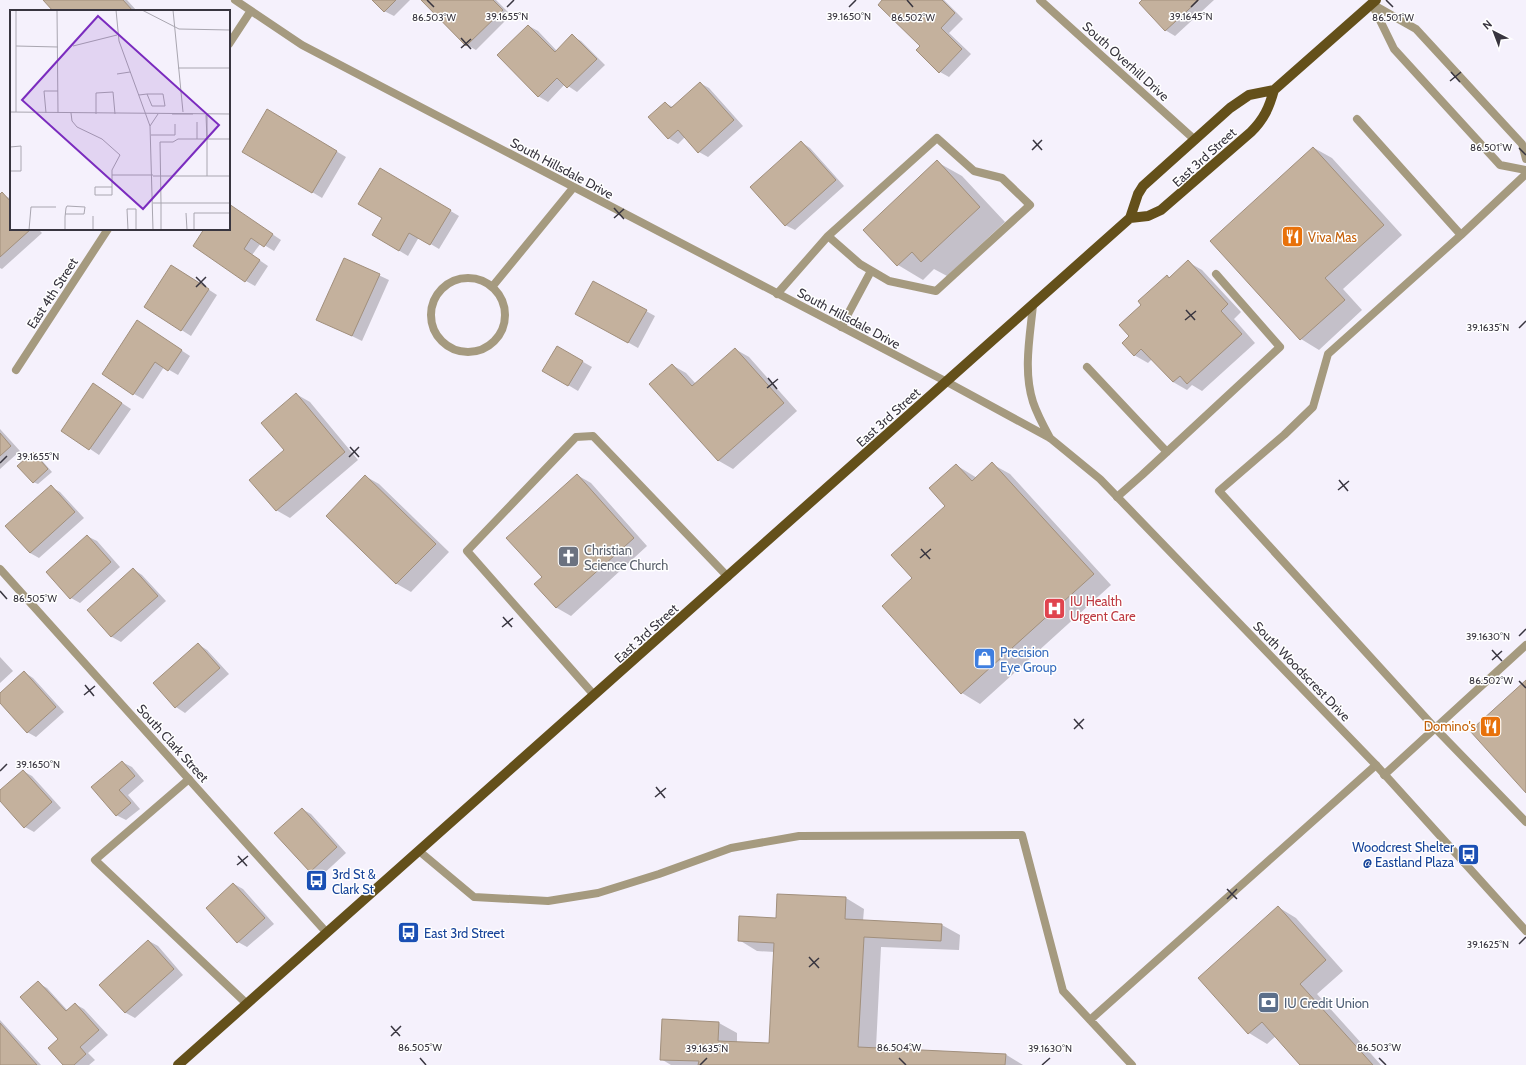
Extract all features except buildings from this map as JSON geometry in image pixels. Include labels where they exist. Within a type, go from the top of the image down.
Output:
[{"type":"main road","points":[[1274,90],[1374,2]]},
{"type":"main road","name":"East 3rd Street","points":[[178,1065],[1130,218],[1138,194],[1143,186],[1243,99],[1256,93],[1274,90],[1266,115],[1261,123],[1246,137],[1161,210],[1148,216],[1130,218]]},
{"type":"street","name":"South Hillsdale Drive","points":[[234,0],[302,45],[946,382]]},
{"type":"street","name":"South Overhill Drive","points":[[1040,0],[1195,140]]},
{"type":"street","points":[[1374,2],[1416,29],[1522,144],[1526,159]]},
{"type":"street","points":[[1374,2],[1394,49],[1500,165],[1526,170]]},
{"type":"street","points":[[230,42],[250,12]]},
{"type":"street","points":[[1357,119],[1461,235]]},
{"type":"street","points":[[777,294],[828,236],[937,138],[974,171],[1002,178],[1030,205],[936,291],[889,281],[860,264],[828,236]]},
{"type":"street","points":[[1526,174],[1461,235],[1328,354],[1313,407],[1219,491],[1435,728],[1526,822]]},
{"type":"street","points":[[492,287],[573,188]]},
{"type":"street","name":"East 4th Street","points":[[16,370],[107,230]]},
{"type":"street","points":[[841,327],[871,271]]},
{"type":"street","points":[[1117,497],[1280,347],[1216,274]]},
{"type":"street","points":[[470,278],[482,280],[492,287],[500,296],[504,307],[505,319],[502,330],[495,341],[486,348],[474,352],[463,352],[451,348],[441,341],[434,331],[431,318],[432,306],[437,294],[446,285],[457,280],[470,278]]},
{"type":"street","name":"South Woodscrest Drive","points":[[1033,305],[1028,360],[1028,382],[1033,402],[1050,438]]},
{"type":"street","points":[[1087,367],[1167,452]]},
{"type":"street","name":"South Woodscrest Drive","points":[[946,382],[1050,438],[1100,478],[1376,765],[1526,931]]},
{"type":"street","points":[[594,695],[466,551],[576,437],[593,436],[728,577]]},
{"type":"street","name":"South Clark Street","points":[[0,569],[328,933]]},
{"type":"street","points":[[1384,775],[1526,645]]},
{"type":"street","points":[[1090,1020],[1376,765]]},
{"type":"street","points":[[189,779],[95,860],[247,1004]]},
{"type":"street","points":[[419,851],[474,897],[548,901],[598,893],[659,874],[731,848],[799,836],[1022,835],[1063,991],[1132,1065]]},
{"type":"place","name":"Viva Mas","points":[[1292,237]]},
{"type":"place","name":"Christian Science Church","points":[[568,557]]},
{"type":"place","name":"IU Health Urgent Care","points":[[1054,608]]},
{"type":"place","name":"Precision Eye Group","points":[[984,659]]},
{"type":"place","name":"Domino's","points":[[1491,726]]},
{"type":"place","name":"Woodcrest Shelter @ Eastland Plaza","points":[[1469,854]]},
{"type":"place","name":"3rd St & Clark St","points":[[317,881]]},
{"type":"place","name":"East 3rd Street","points":[[408,933]]},
{"type":"place","name":"IU Credit Union","points":[[1269,1003]]}]
